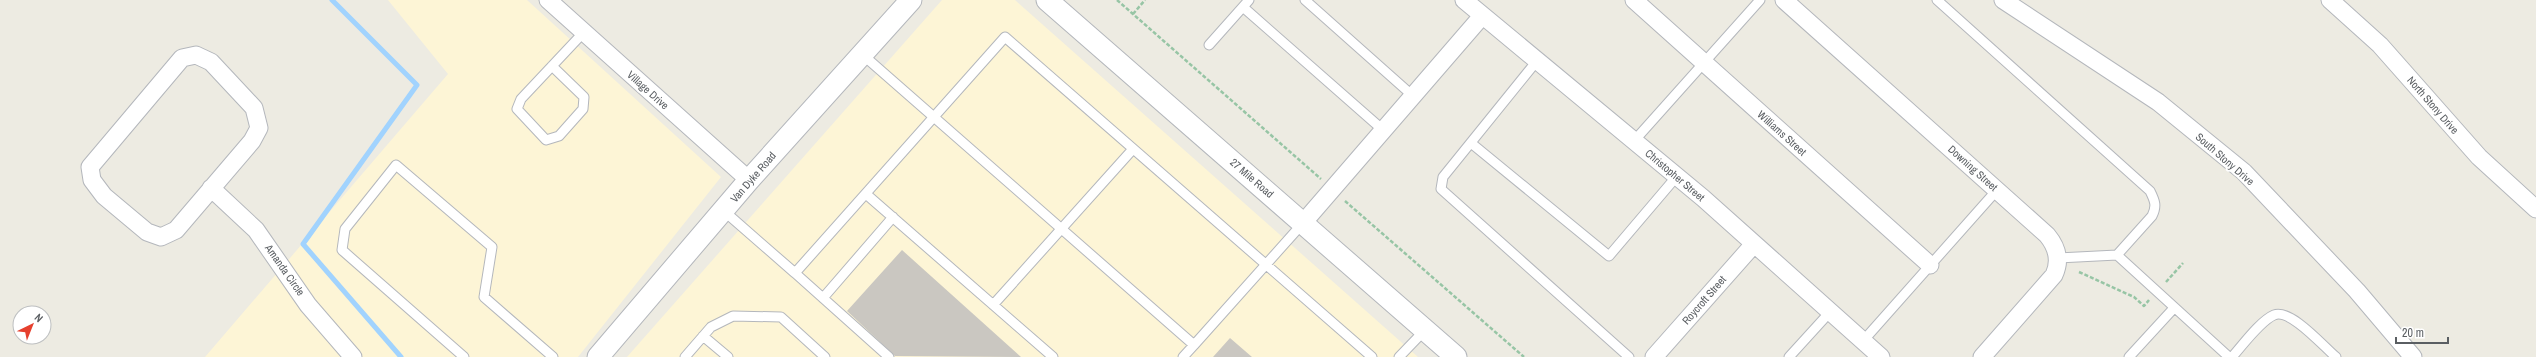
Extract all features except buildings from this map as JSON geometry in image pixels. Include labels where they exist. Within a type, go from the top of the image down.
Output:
[{"type":"street","name":"Village Drive","points":[[548,0],[749,180]]},
{"type":"street","name":"Van Dyke Road","points":[[598,357],[749,180],[911,0]]},
{"type":"street","name":"27 Mile Road","points":[[1047,0],[1456,357]]},
{"type":"street","name":"Christopher Street","points":[[1464,0],[1536,62],[1677,176],[1881,357]]},
{"type":"street","name":"Williams Street","points":[[1634,0],[1930,265]]},
{"type":"street","name":"Downing Street","points":[[1784,0],[2047,235],[2053,243],[2058,258]]},
{"type":"street","name":"North Stony Drive","points":[[2330,0],[2380,45],[2479,157],[2536,209]]},
{"type":"street","name":"South Stony Drive","points":[[2012,2],[2158,102],[2244,172],[2357,291],[2414,357]]},
{"type":"street","points":[[1303,223],[1482,16]]},
{"type":"street","points":[[196,55],[211,62],[254,108],[259,128],[252,141],[212,188],[176,230],[161,237],[147,232],[104,196],[92,180],[90,167],[182,58],[196,55]]},
{"type":"street","name":"Amanda Circle","points":[[212,188],[256,230],[308,305],[353,357]]},
{"type":"street","name":"Roycroft Street","points":[[1654,357],[1754,244]]},
{"type":"street","points":[[1982,357],[2049,282],[2057,268],[2058,258]]},
{"type":"lane","points":[[1209,45],[1249,0]]},
{"type":"lane","points":[[1305,0],[1413,96]]},
{"type":"lane","points":[[1634,141],[1760,0]]},
{"type":"lane","points":[[1937,0],[2150,191],[2155,200],[2156,208],[2152,216],[2116,255],[2058,258]]},
{"type":"lane","points":[[1243,7],[1383,130]]},
{"type":"lane","points":[[552,66],[584,97],[583,109],[558,136],[546,140],[517,110],[521,99],[552,66],[584,32]]},
{"type":"lane","points":[[795,273],[1004,37],[1372,357]]},
{"type":"lane","points":[[862,55],[934,116],[1194,344]]},
{"type":"lane","points":[[1536,62],[1443,177],[1441,189],[1629,357]]},
{"type":"lane","points":[[1471,143],[1608,256],[1677,176]]},
{"type":"lane","points":[[993,304],[1133,149]]},
{"type":"lane","points":[[464,357],[342,250],[345,229],[396,165],[492,246],[484,297],[553,357]]},
{"type":"lane","points":[[1863,341],[1997,190]]},
{"type":"lane","points":[[866,194],[1053,357]]},
{"type":"lane","points":[[724,211],[889,357]]},
{"type":"lane","points":[[823,298],[893,217]]},
{"type":"lane","points":[[1183,357],[1303,223]]},
{"type":"lane","points":[[2116,255],[2231,357],[2266,320],[2274,315],[2283,314],[2292,318],[2336,357]]},
{"type":"lane","points":[[2129,357],[2174,308]]},
{"type":"lane","points":[[1790,357],[1830,312]]},
{"type":"lane","points":[[685,357],[711,327],[733,316],[781,317],[825,357]]},
{"type":"lane","points":[[1399,357],[1425,330]]},
{"type":"lane","points":[[703,336],[728,357]]},
{"type":"path","points":[[1117,0],[1322,180]]},
{"type":"path","points":[[1133,14],[1145,0]]},
{"type":"path","points":[[1341,197],[1524,357]]},
{"type":"shaded area","points":[[388,0],[527,0],[721,177],[578,357],[205,357],[448,74]]},
{"type":"shaded area","points":[[942,0],[1015,0],[1418,357],[627,357]]},
{"type":"waterway","points":[[332,0],[417,85],[303,244],[401,357]]}]
